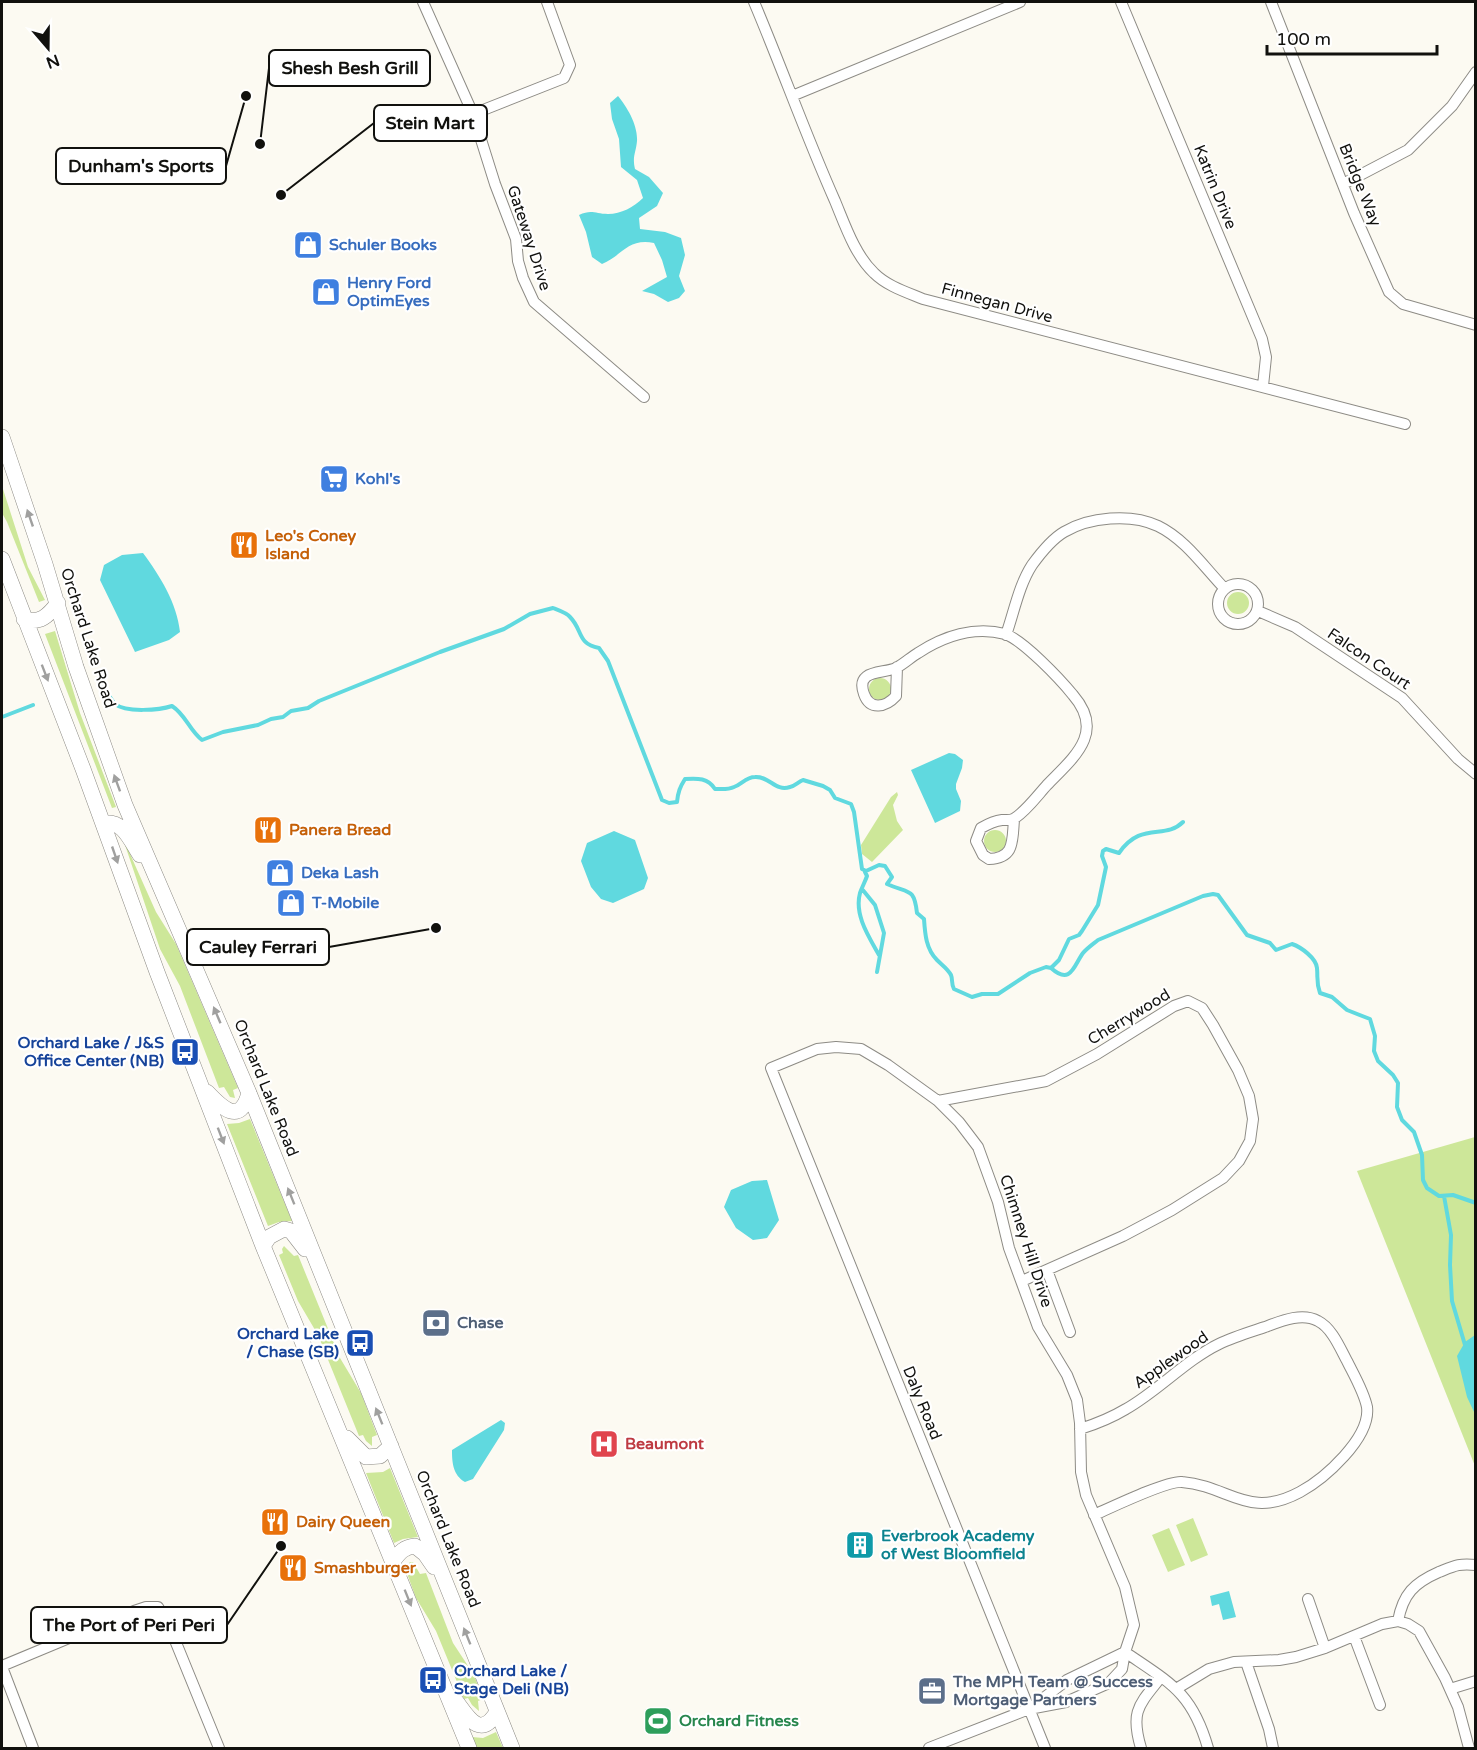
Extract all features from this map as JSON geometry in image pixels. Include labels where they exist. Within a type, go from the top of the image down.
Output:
[{"type":"main road","name":"Orchard Lake Road","points":[[2,437],[8,467],[58,603],[76,667],[125,805],[249,1093],[512,1749]]},
{"type":"main road","points":[[2,559],[263,1246],[469,1749]]},
{"type":"main road","points":[[24,619],[31,621],[47,617],[58,603]]},
{"type":"main road","points":[[104,823],[113,822],[122,828],[156,876]]},
{"type":"main road","points":[[202,1088],[218,1104],[231,1112],[242,1109],[249,1093]]},
{"type":"main road","points":[[263,1246],[276,1231],[284,1229],[291,1231],[297,1236],[324,1280]]},
{"type":"main road","points":[[339,1429],[366,1457],[380,1456],[391,1446]]},
{"type":"main road","points":[[393,1561],[407,1546],[415,1546],[425,1554],[447,1587]]},
{"type":"main road","points":[[441,1679],[470,1722],[481,1726],[487,1724],[493,1720],[497,1712]]},
{"type":"street","name":"Gateway Drive","points":[[423,2],[473,114],[495,184],[516,238],[518,261],[523,278],[534,302],[644,397]]},
{"type":"street","points":[[473,114],[564,78],[570,64],[547,2]]},
{"type":"street","name":"Finnegan Drive","points":[[754,2],[824,176],[858,252],[875,274],[922,299],[1405,424]]},
{"type":"street","points":[[792,96],[1020,2]]},
{"type":"street","name":"Katrin Drive","points":[[1121,2],[1262,339],[1266,357],[1263,386]]},
{"type":"street","name":"Bridge Way","points":[[1271,2],[1343,184],[1389,292],[1403,304],[1476,325]]},
{"type":"street","points":[[1343,184],[1408,150],[1432,129],[1476,72]]},
{"type":"street","points":[[1006,635],[1025,579],[1039,556],[1064,532],[1097,520],[1126,518],[1157,525],[1190,550],[1225,589]]},
{"type":"street","points":[[1237,584],[1250,587],[1258,598],[1258,611],[1249,622],[1236,625],[1224,619],[1220,614],[1218,600],[1225,589],[1237,584]]},
{"type":"street","name":"Falcon Court","points":[[1258,611],[1295,627],[1402,698],[1458,759],[1476,774]]},
{"type":"street","points":[[897,668],[942,640],[959,634],[972,631],[1006,635],[1020,643],[1074,695],[1082,706],[1086,718],[1088,731],[1085,742],[1075,756],[1014,820]]},
{"type":"street","name":"Cherrywood","points":[[938,1101],[1046,1081],[1097,1054],[1174,1006],[1188,1001],[1202,1008],[1238,1070],[1249,1096],[1252,1119],[1250,1141],[1239,1161],[1223,1178],[1172,1210],[1123,1236],[1022,1281]]},
{"type":"street","name":"Chimney Hill Drive","points":[[771,1068],[817,1050],[836,1047],[861,1049],[888,1065],[938,1101],[959,1122],[978,1147],[998,1202],[1009,1248],[1038,1327],[1067,1375],[1077,1400],[1081,1472],[1086,1496],[1125,1587],[1134,1625],[1122,1669],[1109,1683],[1066,1702],[1029,1709]]},
{"type":"street","name":"Daly Road","points":[[771,1068],[1045,1749]]},
{"type":"street","points":[[1047,1270],[1070,1332]]},
{"type":"street","name":"Applewood","points":[[1080,1429],[1099,1423],[1127,1409],[1217,1344],[1290,1318],[1317,1321],[1330,1332],[1355,1377],[1367,1406],[1366,1424],[1338,1462],[1317,1481],[1299,1493],[1279,1501],[1248,1503],[1181,1481],[1153,1490],[1094,1515]]},
{"type":"street","points":[[1398,1621],[1401,1605],[1408,1592],[1424,1579],[1460,1563],[1476,1565]]},
{"type":"street","points":[[1308,1599],[1325,1648]]},
{"type":"street","points":[[33,1749],[2,1667],[146,1606],[158,1607],[170,1628],[219,1749]]},
{"type":"street","points":[[1176,1689],[1209,1670],[1234,1662],[1279,1660],[1325,1648],[1382,1624],[1398,1621],[1419,1631],[1458,1707],[1469,1749]]},
{"type":"street","points":[[1354,1636],[1380,1704]]},
{"type":"street","points":[[929,1749],[1029,1709],[1067,1680],[1125,1652],[1161,1677],[1187,1700],[1201,1724],[1208,1749]]},
{"type":"street","points":[[1246,1662],[1269,1729],[1273,1749]]},
{"type":"street","points":[[1091,1669],[1100,1687]]},
{"type":"street","points":[[1141,1749],[1136,1711],[1161,1677]]},
{"type":"street","points":[[1450,1689],[1476,1681]]},
{"type":"green space","points":[[2,486],[28,567],[45,600],[39,602],[2,513]]},
{"type":"green space","points":[[1238,592],[1246,595],[1249,603],[1246,611],[1238,614],[1230,611],[1227,603],[1230,595]]},
{"type":"green space","points":[[55,631],[80,713],[116,807],[112,808],[45,634]]},
{"type":"green space","points":[[880,678],[890,685],[891,689],[884,699],[880,700],[870,693],[869,689],[876,679]]},
{"type":"green space","points":[[897,792],[898,795],[893,805],[897,821],[903,830],[872,862],[862,854],[861,845],[891,797]]},
{"type":"green space","points":[[995,830],[1005,837],[1006,841],[999,851],[995,852],[985,845],[984,841],[991,831]]},
{"type":"green space","points":[[122,836],[156,912],[176,944],[238,1088],[233,1090],[235,1098],[230,1097],[224,1087],[219,1088],[180,986],[160,949]]},
{"type":"green space","points":[[250,1119],[292,1221],[268,1226],[227,1124]]},
{"type":"green space","points":[[1475,1137],[1475,1466],[1357,1171]]},
{"type":"green space","points":[[284,1246],[294,1256],[298,1255],[340,1358],[361,1393],[377,1435],[372,1437],[372,1446],[363,1435],[359,1436],[318,1335],[298,1301],[279,1255],[283,1253]]},
{"type":"green space","points":[[390,1468],[418,1537],[394,1543],[366,1473],[383,1472]]},
{"type":"green space","points":[[1193,1518],[1208,1555],[1191,1562],[1176,1525]]},
{"type":"green space","points":[[1169,1528],[1185,1565],[1168,1572],[1152,1535]]},
{"type":"green space","points":[[413,1562],[420,1574],[426,1573],[453,1643],[474,1675],[483,1699],[478,1701],[479,1711],[468,1698],[464,1699],[436,1631],[416,1598],[405,1568]]},
{"type":"green space","points":[[496,1732],[503,1748],[477,1748],[472,1737],[483,1738]]},
{"type":"water","points":[[618,96],[636,129],[635,169],[649,177],[663,193],[657,206],[639,218],[640,229],[665,232],[681,238],[685,255],[679,276],[685,291],[679,298],[668,302],[654,294],[642,291],[667,277],[654,243],[645,242],[632,245],[602,264],[592,257],[579,215],[590,212],[618,213],[643,198],[637,180],[621,167],[619,139],[612,119],[610,103]]},
{"type":"water","points":[[143,553],[167,590],[180,632],[169,640],[135,652],[100,580],[104,565],[122,555]]},
{"type":"water","points":[[949,753],[963,760],[956,784],[961,801],[960,811],[935,823],[911,770]]},
{"type":"water","points":[[614,831],[635,840],[648,878],[644,889],[613,903],[601,899],[591,887],[581,861],[587,843]]},
{"type":"water","points":[[767,1180],[779,1220],[767,1238],[753,1240],[736,1228],[724,1207],[731,1190],[752,1181]]},
{"type":"water","points":[[1475,1335],[1475,1414],[1467,1397],[1457,1356],[1465,1342]]},
{"type":"water","points":[[501,1420],[505,1423],[504,1430],[473,1479],[465,1482],[456,1472],[452,1450]]},
{"type":"water","points":[[1229,1591],[1236,1617],[1223,1620],[1219,1604],[1212,1606],[1210,1596]]},
{"type":"waterway","points":[[99,686],[106,691],[115,704],[127,709],[160,709],[172,706],[202,740],[223,732],[283,717],[291,711],[308,708],[319,701],[440,652],[504,629],[530,614],[553,608],[569,616],[584,640],[599,648],[608,661],[662,800],[669,803],[677,802],[685,779],[706,781],[715,789],[732,788],[755,777],[785,788],[803,780],[830,790],[835,798],[851,804],[862,869],[866,871],[879,865],[885,866],[892,877],[887,884],[912,895],[917,913],[924,919],[930,951],[950,973],[954,989],[972,997],[982,994],[998,994],[1030,973],[1046,967],[1051,968],[1059,960],[1069,939],[1079,935],[1098,905],[1106,867],[1102,856],[1103,851],[1106,849],[1119,853],[1136,837],[1168,830],[1183,822]]},
{"type":"waterway","points":[[2,717],[33,705]]},
{"type":"waterway","points":[[865,872],[867,876],[860,893],[859,909],[864,926],[879,955]]},
{"type":"waterway","points":[[862,889],[875,905],[884,933],[877,972]]},
{"type":"waterway","points":[[1051,968],[1063,975],[1068,974],[1085,951],[1098,940],[1203,896],[1218,895],[1247,935],[1270,943],[1276,950],[1292,944],[1304,950],[1316,964],[1320,993],[1332,997],[1347,1010],[1370,1019],[1375,1036],[1374,1051],[1378,1061],[1398,1083],[1397,1107],[1402,1120],[1414,1132],[1422,1155],[1423,1180],[1427,1188],[1439,1196],[1453,1195],[1476,1203]]},
{"type":"waterway","points":[[1444,1196],[1451,1235],[1452,1301],[1465,1345]]},
{"type":"place","name":"Dunham's Sports","points":[[246,96]]},
{"type":"place","name":"Shesh Besh Grill","points":[[260,144]]},
{"type":"place","name":"Stein Mart","points":[[281,195]]},
{"type":"place","name":"Schuler Books","points":[[308,245]]},
{"type":"place","name":"Henry Ford OptimEyes","points":[[326,292]]},
{"type":"place","name":"Kohl's","points":[[334,479]]},
{"type":"place","name":"Leo's Coney Island","points":[[244,545]]},
{"type":"place","name":"Panera Bread","points":[[268,830]]},
{"type":"place","name":"Deka Lash","points":[[280,873]]},
{"type":"place","name":"T-Mobile","points":[[291,903]]},
{"type":"place","name":"Cauley Ferrari","points":[[436,928]]},
{"type":"place","name":"Orchard Lake / J&S Office Center (NB)","points":[[185,1052]]},
{"type":"place","name":"Chase","points":[[436,1323]]},
{"type":"place","name":"Orchard Lake / Chase (SB)","points":[[360,1343]]},
{"type":"place","name":"Beaumont","points":[[604,1444]]},
{"type":"place","name":"Dairy Queen","points":[[275,1522]]},
{"type":"place","name":"Everbrook Academy of West Bloomfield","points":[[860,1545]]},
{"type":"place","name":"The Port of Peri Peri","points":[[281,1546]]},
{"type":"place","name":"Smashburger","points":[[293,1568]]},
{"type":"place","name":"Orchard Lake / Stage Deli (NB)","points":[[433,1680]]},
{"type":"place","name":"The MPH Team @ Success Mortgage Partners","points":[[932,1691]]},
{"type":"place","name":"Orchard Fitness","points":[[658,1721]]}]
